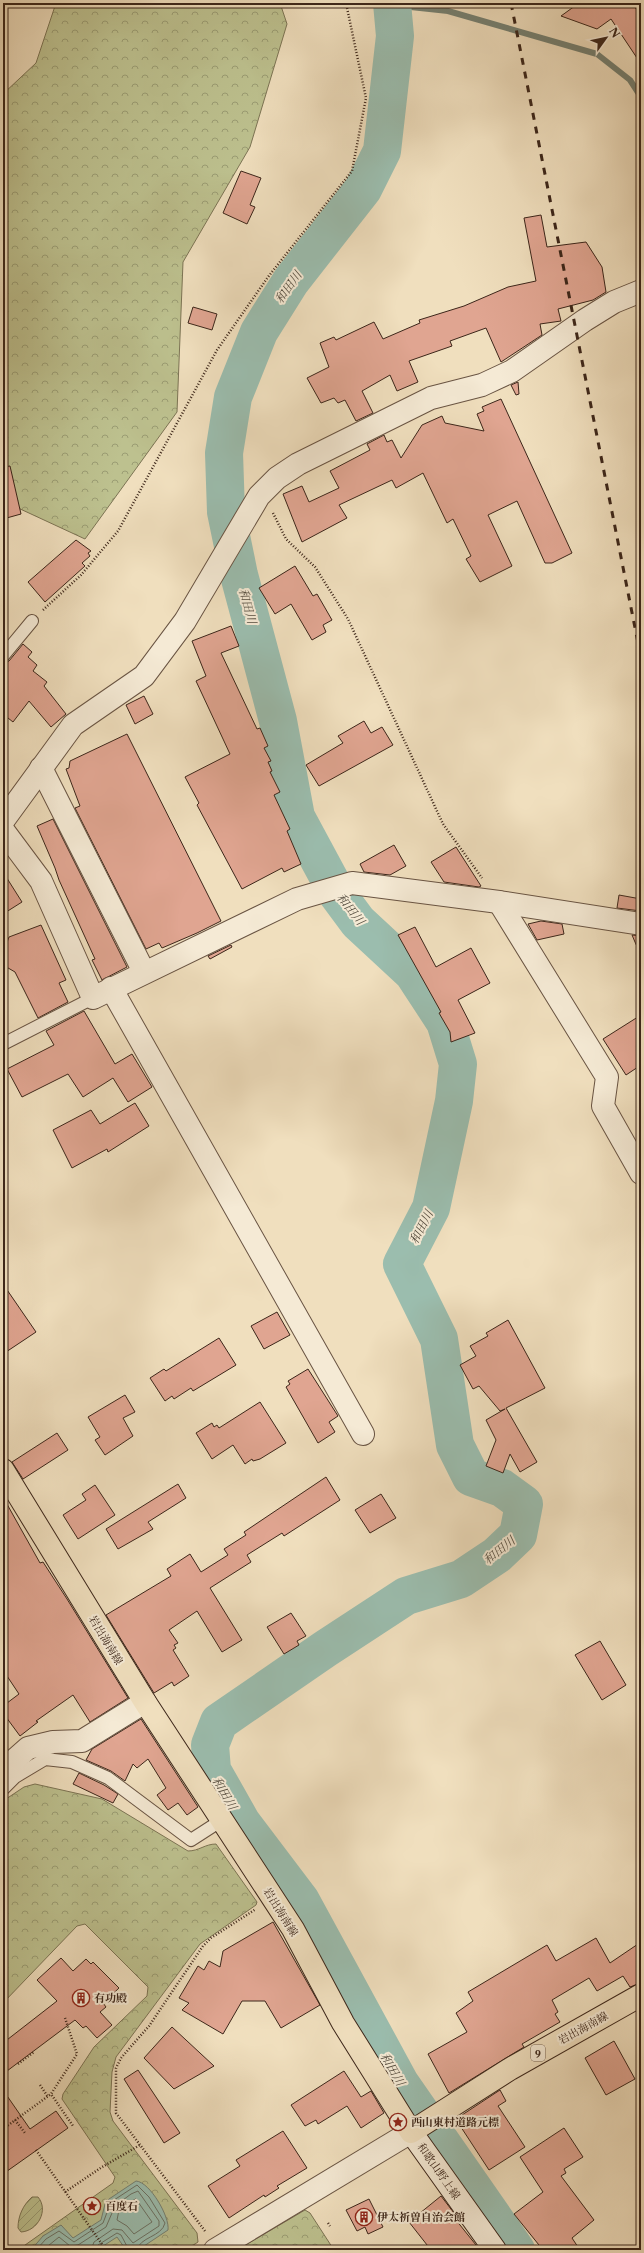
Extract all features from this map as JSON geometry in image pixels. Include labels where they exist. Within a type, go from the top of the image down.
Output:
[{"type":"main road","name":"岩出海南線","points":[[3,1470],[144,1702],[293,1929],[343,2023],[415,2129],[510,2069],[641,1995]]},
{"type":"street","points":[[3,821],[73,725],[144,676],[185,621],[259,496],[277,478],[298,464],[431,398],[482,385],[512,371],[585,320],[614,302],[641,291]]},
{"type":"street","points":[[41,768],[144,972]]},
{"type":"street","points":[[3,830],[41,881],[102,993],[363,1434]]},
{"type":"street","points":[[102,993],[297,899],[352,883],[499,902],[641,924]]},
{"type":"street","points":[[499,902],[607,1077],[603,1106],[641,1174]]},
{"type":"street","points":[[3,1770],[28,1748],[53,1742],[82,1741],[144,1702]]},
{"type":"street","points":[[216,2249],[415,2129]]},
{"type":"street","name":"和歌山野上線","points":[[415,2129],[495,2250]]},
{"type":"lane","points":[[3,656],[32,620]]},
{"type":"lane","points":[[3,1044],[102,993]]},
{"type":"lane","points":[[3,1789],[15,1777],[45,1759],[72,1762],[108,1778],[191,1840],[222,1820]]},
{"type":"path","points":[[32,620],[81,575],[118,531],[217,350],[268,277],[352,171],[366,98],[346,3]]},
{"type":"path","points":[[259,496],[272,510],[286,539],[315,567],[348,619],[444,824],[499,902]]},
{"type":"path","points":[[216,2249],[116,2113],[116,2068],[121,2058],[149,2026],[203,1946],[211,1938],[273,1898]]},
{"type":"path","points":[[3,2129],[51,2094],[77,2054],[66,2018]]},
{"type":"path","points":[[18,2064],[34,2052]]},
{"type":"path","points":[[40,2085],[48,2096]]},
{"type":"path","points":[[51,2094],[73,2126]]},
{"type":"path","points":[[15,2120],[25,2133]]},
{"type":"path","points":[[65,2192],[102,2167],[140,2145]]},
{"type":"path","points":[[36,2150],[106,2250]]},
{"type":"green space","points":[[56,3],[280,3],[287,24],[250,147],[183,262],[177,412],[85,539],[3,501],[3,94],[36,63]]},
{"type":"green space","points":[[35,1784],[102,1799],[188,1851],[216,1844],[257,1902],[256,1905],[200,1944],[116,2057],[112,2072],[110,2112],[113,2121],[197,2233],[198,2242],[186,2250],[18,2250],[113,2183],[115,2177],[62,2099],[63,2094],[94,2047],[147,1996],[148,1987],[85,1924],[77,1926],[3,2003],[3,1801],[24,1787]]},
{"type":"green space","points":[[32,2197],[38,2197],[41,2202],[42,2214],[37,2224],[27,2231],[21,2232],[18,2228],[20,2215]]},
{"type":"green space","points":[[305,2210],[310,2213],[334,2250],[237,2250]]},
{"type":"water","points":[[136,2181],[147,2187],[153,2194],[166,2217],[168,2224],[168,2230],[138,2250],[126,2250],[117,2237],[97,2250],[31,2250],[43,2236],[61,2225],[73,2238],[101,2220],[105,2204],[109,2199]]},
{"type":"building","points":[[579,3],[632,3],[641,16],[641,64],[611,19],[597,29],[561,16]]},
{"type":"building","points":[[241,171],[261,178],[250,205],[255,207],[247,224],[223,213]]},
{"type":"building","points":[[541,215],[547,247],[586,242],[602,267],[606,292],[593,300],[558,309],[561,321],[540,324],[542,335],[501,362],[486,328],[450,341],[452,346],[409,361],[418,382],[397,391],[390,375],[362,391],[373,413],[356,421],[345,400],[338,403],[334,398],[321,403],[307,378],[329,367],[320,343],[334,337],[336,340],[374,322],[383,339],[420,323],[419,320],[464,306],[508,287],[536,281],[524,218]]},
{"type":"building","points":[[193,307],[217,314],[212,330],[188,323]]},
{"type":"building","points":[[518,382],[519,394],[516,395],[511,385]]},
{"type":"building","points":[[501,399],[572,553],[552,563],[545,563],[517,501],[488,515],[512,566],[480,582],[466,559],[471,556],[453,519],[447,523],[423,473],[396,488],[392,480],[339,505],[347,518],[302,542],[283,494],[302,486],[309,502],[339,488],[330,471],[370,450],[367,444],[384,435],[387,442],[392,440],[401,458],[422,425],[442,416],[445,423],[484,431],[477,414],[484,411],[482,407]]},
{"type":"building","points":[[10,466],[21,514],[3,519],[3,467]]},
{"type":"building","points":[[76,540],[91,551],[88,553],[90,556],[82,563],[85,566],[45,602],[28,582]]},
{"type":"building","points":[[295,566],[313,596],[317,594],[332,620],[323,625],[326,632],[312,640],[291,604],[275,614],[259,588]]},
{"type":"building","points":[[231,626],[239,646],[221,653],[257,729],[260,728],[268,746],[264,748],[271,761],[268,762],[272,771],[270,772],[280,792],[274,795],[290,829],[287,831],[301,864],[284,872],[282,868],[242,889],[197,805],[199,803],[185,777],[230,754],[196,681],[206,676],[192,641]]},
{"type":"building","points":[[23,644],[32,652],[28,657],[37,665],[33,671],[47,682],[44,686],[66,714],[51,727],[29,701],[13,722],[3,714],[3,663],[9,661]]},
{"type":"building","points":[[144,696],[153,714],[135,724],[126,705]]},
{"type":"building","points":[[364,721],[371,733],[382,727],[393,745],[319,786],[306,765],[343,743],[338,736]]},
{"type":"building","points":[[127,734],[221,921],[162,948],[159,943],[146,949],[75,808],[80,806],[66,769],[69,768],[70,761]]},
{"type":"building","points":[[53,819],[127,967],[102,980],[92,960],[95,959],[59,880],[37,826]]},
{"type":"building","points":[[394,845],[406,866],[390,875],[364,872],[360,864]]},
{"type":"building","points":[[456,847],[481,886],[479,887],[444,882],[431,862]]},
{"type":"building","points":[[3,872],[22,902],[3,914]]},
{"type":"building","points":[[619,895],[641,899],[641,911],[617,908]]},
{"type":"building","points":[[541,921],[562,924],[564,934],[537,940],[528,924]]},
{"type":"building","points":[[41,925],[66,980],[59,983],[68,1002],[38,1018],[15,972],[3,965],[3,953],[9,937]]},
{"type":"building","points":[[415,927],[436,967],[471,948],[490,983],[458,1000],[475,1033],[451,1042],[450,1032],[439,1013],[441,1012],[398,935]]},
{"type":"building","points":[[632,935],[641,936],[641,956]]},
{"type":"building","points":[[231,945],[232,947],[210,959],[208,956]]},
{"type":"building","points":[[84,1011],[115,1064],[132,1054],[152,1087],[128,1102],[113,1078],[83,1097],[68,1074],[22,1097],[7,1069],[54,1045],[46,1031]]},
{"type":"building","points":[[641,1015],[641,1065],[626,1075],[603,1039]]},
{"type":"building","points":[[135,1103],[149,1126],[108,1152],[107,1149],[72,1168],[53,1130],[91,1110],[100,1124]]},
{"type":"building","points":[[3,1284],[36,1332],[3,1354]]},
{"type":"building","points":[[277,1312],[290,1335],[264,1349],[251,1326]]},
{"type":"building","points":[[508,1320],[545,1388],[506,1408],[537,1462],[520,1472],[510,1454],[503,1473],[486,1466],[496,1440],[486,1420],[505,1409],[500,1411],[479,1386],[473,1389],[460,1365],[476,1356],[470,1346],[488,1336],[486,1333]]},
{"type":"building","points":[[219,1338],[236,1365],[193,1391],[191,1388],[174,1399],[172,1396],[165,1401],[150,1378],[164,1369],[166,1371]]},
{"type":"building","points":[[308,1369],[338,1416],[329,1422],[335,1432],[318,1443],[286,1387],[290,1384],[288,1381]]},
{"type":"building","points":[[125,1395],[135,1412],[123,1418],[133,1436],[105,1455],[95,1440],[100,1437],[88,1417]]},
{"type":"building","points":[[260,1402],[286,1443],[260,1459],[253,1461],[252,1459],[245,1464],[233,1445],[212,1459],[196,1433],[212,1423],[214,1427],[217,1425],[219,1428]]},
{"type":"building","points":[[57,1433],[68,1450],[23,1479],[12,1462]]},
{"type":"building","points":[[326,1477],[340,1500],[284,1536],[282,1533],[247,1555],[251,1562],[210,1588],[242,1640],[222,1652],[197,1611],[169,1630],[178,1643],[174,1645],[176,1648],[173,1650],[189,1676],[174,1686],[172,1682],[154,1693],[106,1615],[171,1576],[167,1569],[190,1554],[201,1572],[228,1555],[224,1549],[246,1535],[244,1532]]},
{"type":"building","points":[[178,1484],[186,1498],[148,1522],[153,1529],[118,1549],[106,1529]]},
{"type":"building","points":[[95,1485],[115,1515],[78,1539],[63,1515],[86,1500],[82,1494]]},
{"type":"building","points":[[381,1494],[396,1518],[370,1533],[355,1510]]},
{"type":"building","points":[[3,1497],[40,1563],[43,1562],[128,1698],[90,1722],[73,1695],[36,1721],[38,1722],[20,1736],[3,1713],[3,1706],[19,1694],[3,1670]]},
{"type":"building","points":[[291,1613],[306,1636],[297,1641],[299,1645],[284,1654],[267,1627]]},
{"type":"building","points":[[600,1641],[626,1685],[602,1700],[575,1655]]},
{"type":"building","points":[[141,1719],[198,1807],[187,1815],[178,1803],[168,1810],[157,1795],[166,1788],[148,1759],[137,1768],[133,1764],[125,1781],[111,1771],[86,1760],[92,1749]]},
{"type":"building","points":[[79,1773],[104,1785],[118,1794],[113,1803],[73,1784]]},
{"type":"building","points":[[273,1922],[320,2005],[281,2028],[265,2001],[242,2001],[223,2034],[182,2010],[189,2003],[179,1998],[198,1966],[204,1970],[209,1961],[220,1967],[223,1951]]},
{"type":"building","points":[[596,1938],[610,1963],[641,1942],[641,1983],[630,1987],[623,1976],[597,1991],[589,1978],[552,2000],[558,2012],[555,2014],[560,2022],[522,2044],[524,2047],[449,2093],[428,2054],[467,2032],[456,2013],[473,2001],[468,1992],[547,1945],[556,1961]]},
{"type":"building","points":[[61,1958],[73,1971],[86,1959],[91,1964],[93,1962],[119,1988],[103,2003],[106,2007],[100,2012],[112,2025],[97,2038],[86,2026],[83,2028],[75,2020],[3,2074],[3,2043],[57,2001],[37,1980]]},
{"type":"building","points":[[172,2027],[214,2066],[174,2089],[144,2058]]},
{"type":"building","points":[[614,2041],[635,2079],[606,2095],[585,2058]]},
{"type":"building","points":[[138,2070],[180,2133],[164,2143],[124,2079]]},
{"type":"building","points":[[344,2071],[361,2097],[371,2091],[384,2113],[361,2128],[347,2106],[318,2124],[316,2120],[305,2126],[291,2105]]},
{"type":"building","points":[[3,2090],[30,2129],[56,2111],[68,2128],[3,2174]]},
{"type":"building","points":[[500,2090],[506,2101],[498,2106],[525,2147],[489,2170],[457,2121],[463,2117],[462,2115]]},
{"type":"building","points":[[564,2128],[583,2157],[564,2169],[566,2173],[561,2176],[594,2220],[572,2238],[580,2250],[543,2250],[514,2214],[543,2192],[520,2157]]},
{"type":"building","points":[[283,2131],[307,2168],[277,2186],[279,2188],[265,2197],[264,2195],[229,2218],[208,2186],[240,2166],[236,2160]]},
{"type":"building","points":[[441,2196],[454,2213],[452,2215],[480,2250],[431,2250],[409,2222]]},
{"type":"building","name":"伊太祈曽自治会館","points":[[369,2199],[383,2227],[368,2234],[365,2227],[357,2231],[346,2210]]},
{"type":"waterway","name":"和田川","points":[[392,3],[395,36],[382,151],[363,189],[291,281],[259,332],[233,397],[224,453],[226,512],[239,575],[278,721],[296,817],[338,895],[358,922],[413,973],[445,1022],[458,1064],[454,1101],[431,1208],[402,1264],[439,1339],[455,1445],[471,1477],[502,1488],[524,1504],[518,1535],[497,1555],[461,1579],[406,1596],[325,1649],[219,1722],[210,1745],[212,1770],[242,1823],[301,1901],[400,2083],[516,2250]]},
{"type":"waterway","points":[[392,5],[448,11],[597,54],[630,80],[641,97]]},
{"type":"railway","points":[[511,3],[641,658]]},
{"type":"place","name":"有功殿","points":[[81,1998]]},
{"type":"place","name":"西山東村道路元標","points":[[398,2122]]},
{"type":"place","name":"百度石","points":[[92,2206]]},
{"type":"place","name":"伊太祈曽自治会館","points":[[364,2217]]}]
